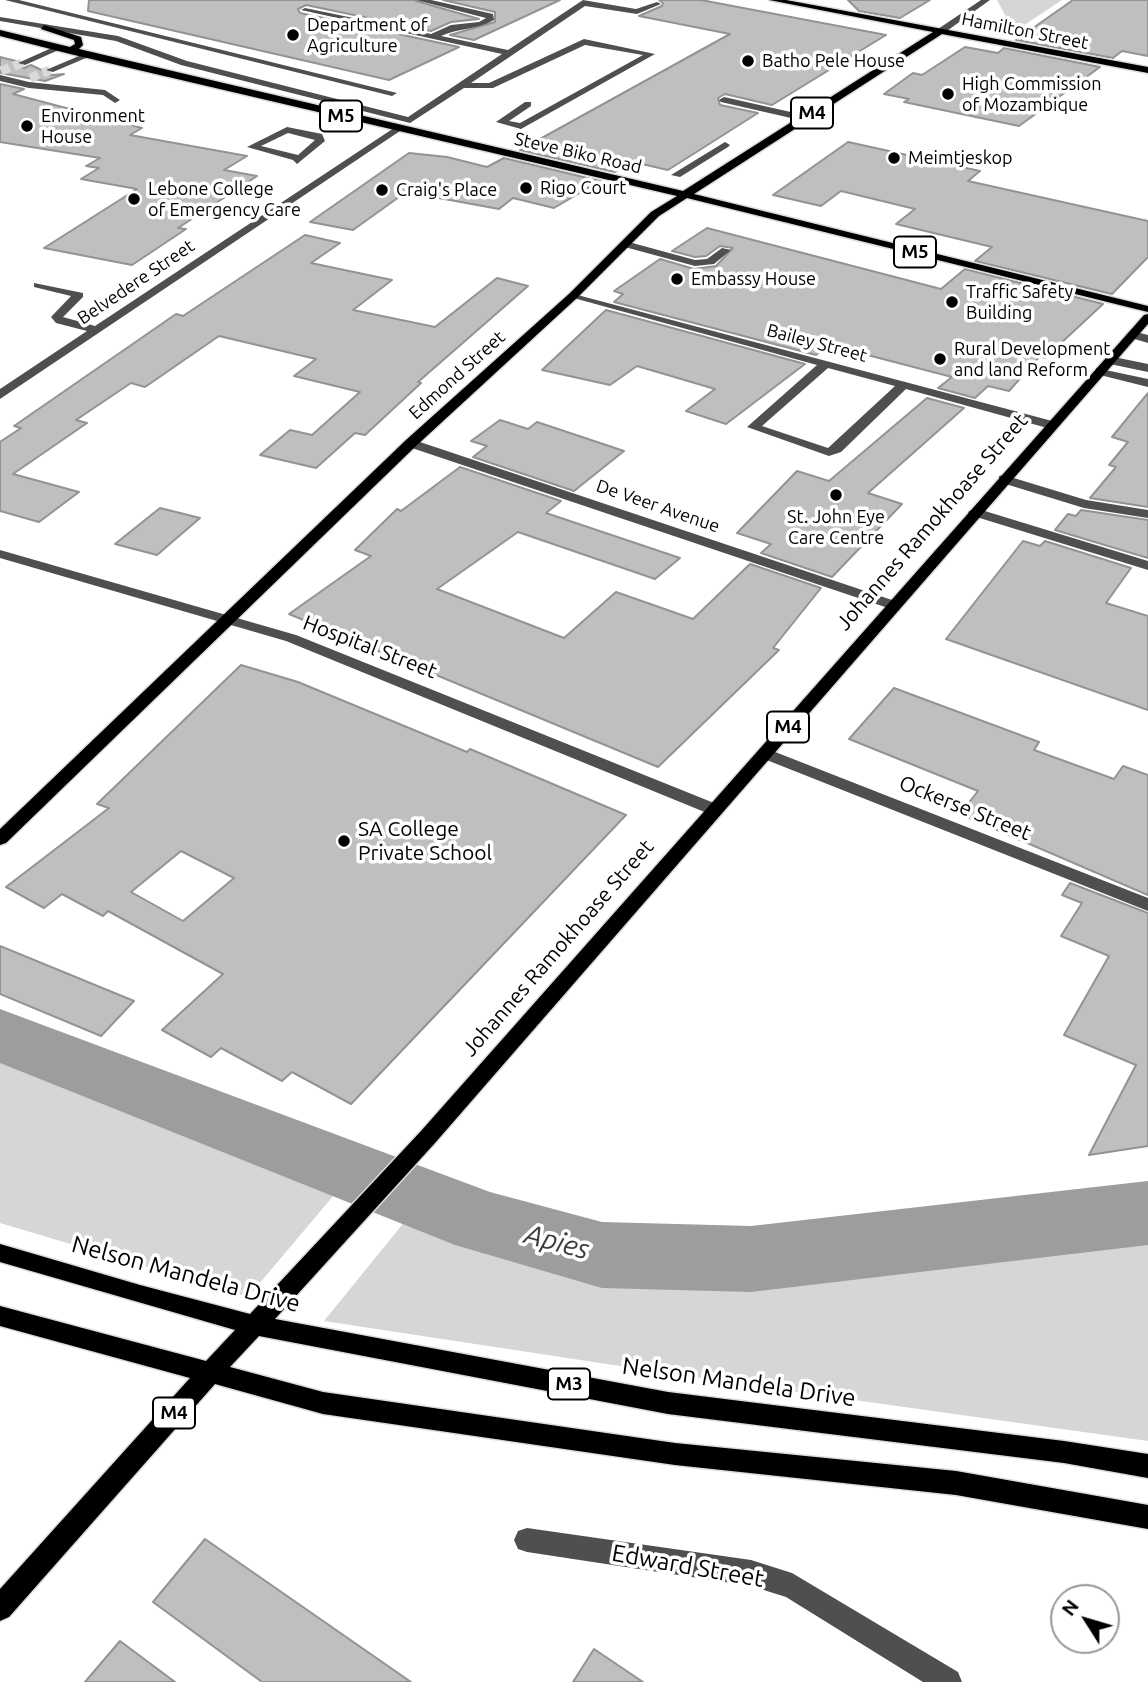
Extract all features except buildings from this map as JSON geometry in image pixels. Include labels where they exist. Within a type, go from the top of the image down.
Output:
[{"type":"main road","name":"Hamilton Street","points":[[773,0],[1148,70]]},
{"type":"main road","points":[[44,27],[78,39],[81,43],[70,51]]},
{"type":"main road","name":"Edmond Street","points":[[0,839],[411,443],[574,295],[655,214],[682,194],[941,31]]},
{"type":"main road","name":"Steve Biko Road","points":[[0,33],[397,129],[682,194],[1148,309]]},
{"type":"main road","points":[[410,120],[489,140],[560,166]]},
{"type":"main road","name":"Johannes Ramokhoase Street","points":[[0,1608],[209,1374],[428,1137],[1051,425],[1105,365],[1140,337],[1148,317]]},
{"type":"main road","name":"Nelson Mandela Drive","points":[[0,1253],[140,1295],[255,1325],[668,1403],[1064,1452],[1148,1466]]},
{"type":"main road","points":[[0,1316],[324,1403],[675,1454],[956,1483],[1148,1517]]},
{"type":"street","points":[[9,0],[392,93]]},
{"type":"street","points":[[420,0],[491,18],[481,24],[454,27],[432,37]]},
{"type":"street","name":"Edmond Street","points":[[941,31],[986,0]]},
{"type":"street","points":[[0,19],[118,39],[184,62],[410,120],[586,1],[637,12],[657,4]]},
{"type":"street","points":[[305,10],[508,53]]},
{"type":"street","points":[[50,70],[118,39]]},
{"type":"street","points":[[463,85],[490,86],[584,42],[651,54],[521,126],[501,122],[528,104]]},
{"type":"street","points":[[22,63],[59,48]]},
{"type":"street","points":[[0,73],[18,83],[105,93],[115,100]]},
{"type":"street","points":[[18,83],[30,78]]},
{"type":"street","points":[[724,100],[804,118]]},
{"type":"street","name":"Belvedere Street","points":[[0,395],[397,129]]},
{"type":"street","points":[[288,130],[319,136],[320,141],[298,159],[252,147],[288,130]]},
{"type":"street","points":[[676,175],[725,145]]},
{"type":"street","points":[[699,160],[726,167]]},
{"type":"street","points":[[625,244],[703,264],[726,250]]},
{"type":"street","points":[[37,285],[79,295],[57,317],[60,321],[95,330]]},
{"type":"street","name":"Bailey Street","points":[[574,295],[1051,425]]},
{"type":"street","points":[[825,364],[753,427],[829,452],[836,450],[904,385]]},
{"type":"street","points":[[1105,365],[1148,368]]},
{"type":"street","points":[[1105,365],[1148,383]]},
{"type":"street","name":"De Veer Avenue","points":[[411,443],[893,605]]},
{"type":"street","points":[[1004,479],[1084,504],[1148,514]]},
{"type":"street","points":[[975,512],[1148,566]]},
{"type":"street","name":"Hospital Street","points":[[0,554],[291,638],[418,687],[713,810]]},
{"type":"street","name":"Ockerse Street","points":[[765,753],[1148,905]]},
{"type":"street","name":"Edward Street","points":[[527,1540],[751,1573],[792,1586],[948,1682]]},
{"type":"shaded area","points":[[997,0],[1062,0],[1014,32]]},
{"type":"shaded area","points":[[0,1057],[340,1188],[248,1297],[0,1223]]},
{"type":"shaded area","points":[[406,1220],[530,1263],[722,1277],[940,1261],[1148,1229],[1148,1441],[725,1382],[324,1321]]},
{"type":"waterway","name":"Apies","points":[[0,1035],[482,1222],[602,1255],[751,1259],[1148,1213]]},
{"type":"tunnel","points":[[1,71],[22,63]]},
{"type":"tunnel","points":[[30,78],[50,70]]},
{"type":"place","name":"Department of Agriculture","points":[[293,35]]},
{"type":"place","name":"Batho Pele House","points":[[748,61]]},
{"type":"place","name":"High Commission of Mozambique","points":[[948,94]]},
{"type":"place","name":"Environment House","points":[[27,126]]},
{"type":"place","name":"Meimtjeskop","points":[[894,158]]},
{"type":"place","name":"Rigo Court","points":[[526,188]]},
{"type":"place","name":"Craig's Place","points":[[382,190]]},
{"type":"place","name":"Lebone College of Emergency Care","points":[[134,199]]},
{"type":"place","name":"Embassy House","points":[[677,279]]},
{"type":"place","name":"Traffic Safety Building","points":[[952,302]]},
{"type":"place","name":"Rural Development and land Reform","points":[[940,359]]},
{"type":"place","name":"St. John Eye Care Centre","points":[[836,495]]},
{"type":"place","name":"SA College Private School","points":[[344,841]]}]
